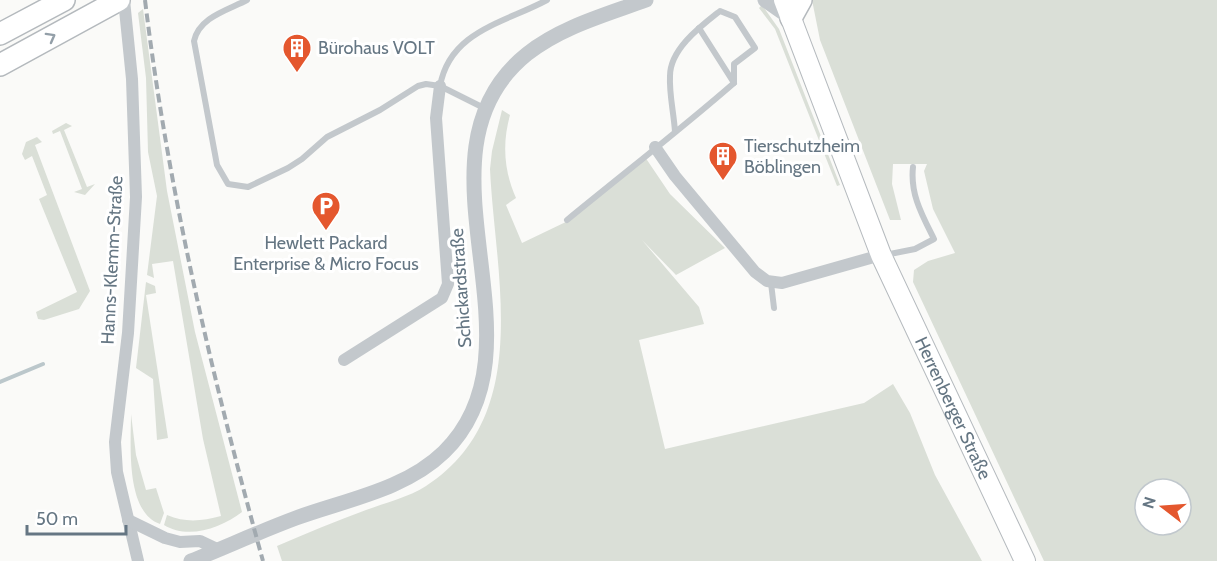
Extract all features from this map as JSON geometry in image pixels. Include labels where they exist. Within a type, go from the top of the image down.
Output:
[{"type":"highway","points":[[0,34],[64,0]]},
{"type":"highway","points":[[0,65],[122,8]]},
{"type":"main road","name":"Herrenberger Straße","points":[[792,6],[881,255],[1025,561]]},
{"type":"street","name":"Hanns-Klemm-Straße","points":[[124,0],[122,8],[132,78],[136,197],[128,333],[115,442],[117,472],[138,561]]},
{"type":"street","name":"Schickardstraße","points":[[191,561],[296,518],[406,479],[437,458],[462,429],[480,388],[485,367],[486,308],[473,185],[475,147],[486,109],[502,80],[526,55],[548,39],[579,24],[646,0]]},
{"type":"street","points":[[765,0],[792,6]]},
{"type":"street","name":"Schickardstraße","points":[[344,360],[442,298],[448,284],[436,118],[440,86]]},
{"type":"street","points":[[655,147],[675,176],[755,272],[771,283],[800,278],[881,255]]},
{"type":"street","points":[[128,520],[165,538],[180,542],[200,541],[219,550]]},
{"type":"lane","points":[[248,0],[204,22],[196,29],[194,40],[216,165],[228,184],[248,187],[302,159],[327,137],[380,110],[418,86],[426,84],[440,86],[486,109]]},
{"type":"lane","points":[[440,86],[443,69],[458,46],[471,36],[547,0]]},
{"type":"lane","points":[[675,132],[670,76],[673,59],[699,28],[720,11],[735,17],[755,48],[734,64],[734,83]]},
{"type":"lane","points":[[699,28],[734,83]]},
{"type":"lane","points":[[567,220],[734,83]]},
{"type":"lane","points":[[881,255],[915,249],[934,239],[915,199],[911,182],[913,167]]},
{"type":"lane","points":[[771,283],[774,308]]},
{"type":"shaded area","points":[[812,0],[1217,0],[1217,561],[1044,561],[913,282],[914,270],[928,261],[955,253],[933,209],[924,171],[927,164],[893,164],[892,184],[901,220],[890,220],[820,40]]},
{"type":"shaded area","points":[[762,5],[779,29],[840,185],[837,186],[775,29],[759,8]]},
{"type":"shaded area","points":[[143,9],[167,191],[195,332],[242,512],[224,523],[194,532],[183,532],[164,525],[167,515],[194,520],[221,516],[203,439],[173,261],[152,264],[154,278],[147,275],[157,196],[148,152],[146,78],[138,13]]},
{"type":"shaded area","points":[[502,110],[510,115],[505,147],[509,178],[516,198],[506,205],[522,243],[572,219],[645,157],[670,194],[725,248],[676,275],[642,240],[699,307],[704,324],[639,340],[665,449],[864,403],[893,384],[910,413],[935,475],[982,561],[282,561],[277,546],[344,518],[405,497],[426,486],[460,457],[482,422],[495,383],[500,341],[500,298],[490,169]]},
{"type":"shaded area","points":[[66,123],[72,126],[64,130],[87,187],[95,184],[85,195],[74,192],[82,189],[60,131],[53,134],[52,131]]},
{"type":"shaded area","points":[[37,137],[42,142],[35,145],[90,291],[79,309],[44,320],[38,319],[36,312],[77,292],[39,199],[47,195],[32,156],[25,160],[22,154],[26,142]]},
{"type":"shaded area","points":[[146,282],[155,286],[156,293],[146,295],[168,438],[157,440],[153,379],[136,368]]},
{"type":"shaded area","points":[[131,414],[136,455],[146,490],[156,488],[164,513],[160,524],[149,517],[135,492],[131,458]]},
{"type":"waterway","points":[[0,382],[43,364]]},
{"type":"railway","points":[[145,0],[179,212],[209,353],[263,561]]},
{"type":"place","name":"Bürohaus VOLT","points":[[297,74]]},
{"type":"place","name":"Tierschutzheim Böblingen","points":[[723,182]]},
{"type":"place","name":"Hewlett Packard Enterprise & Micro Focus","points":[[326,232]]}]
